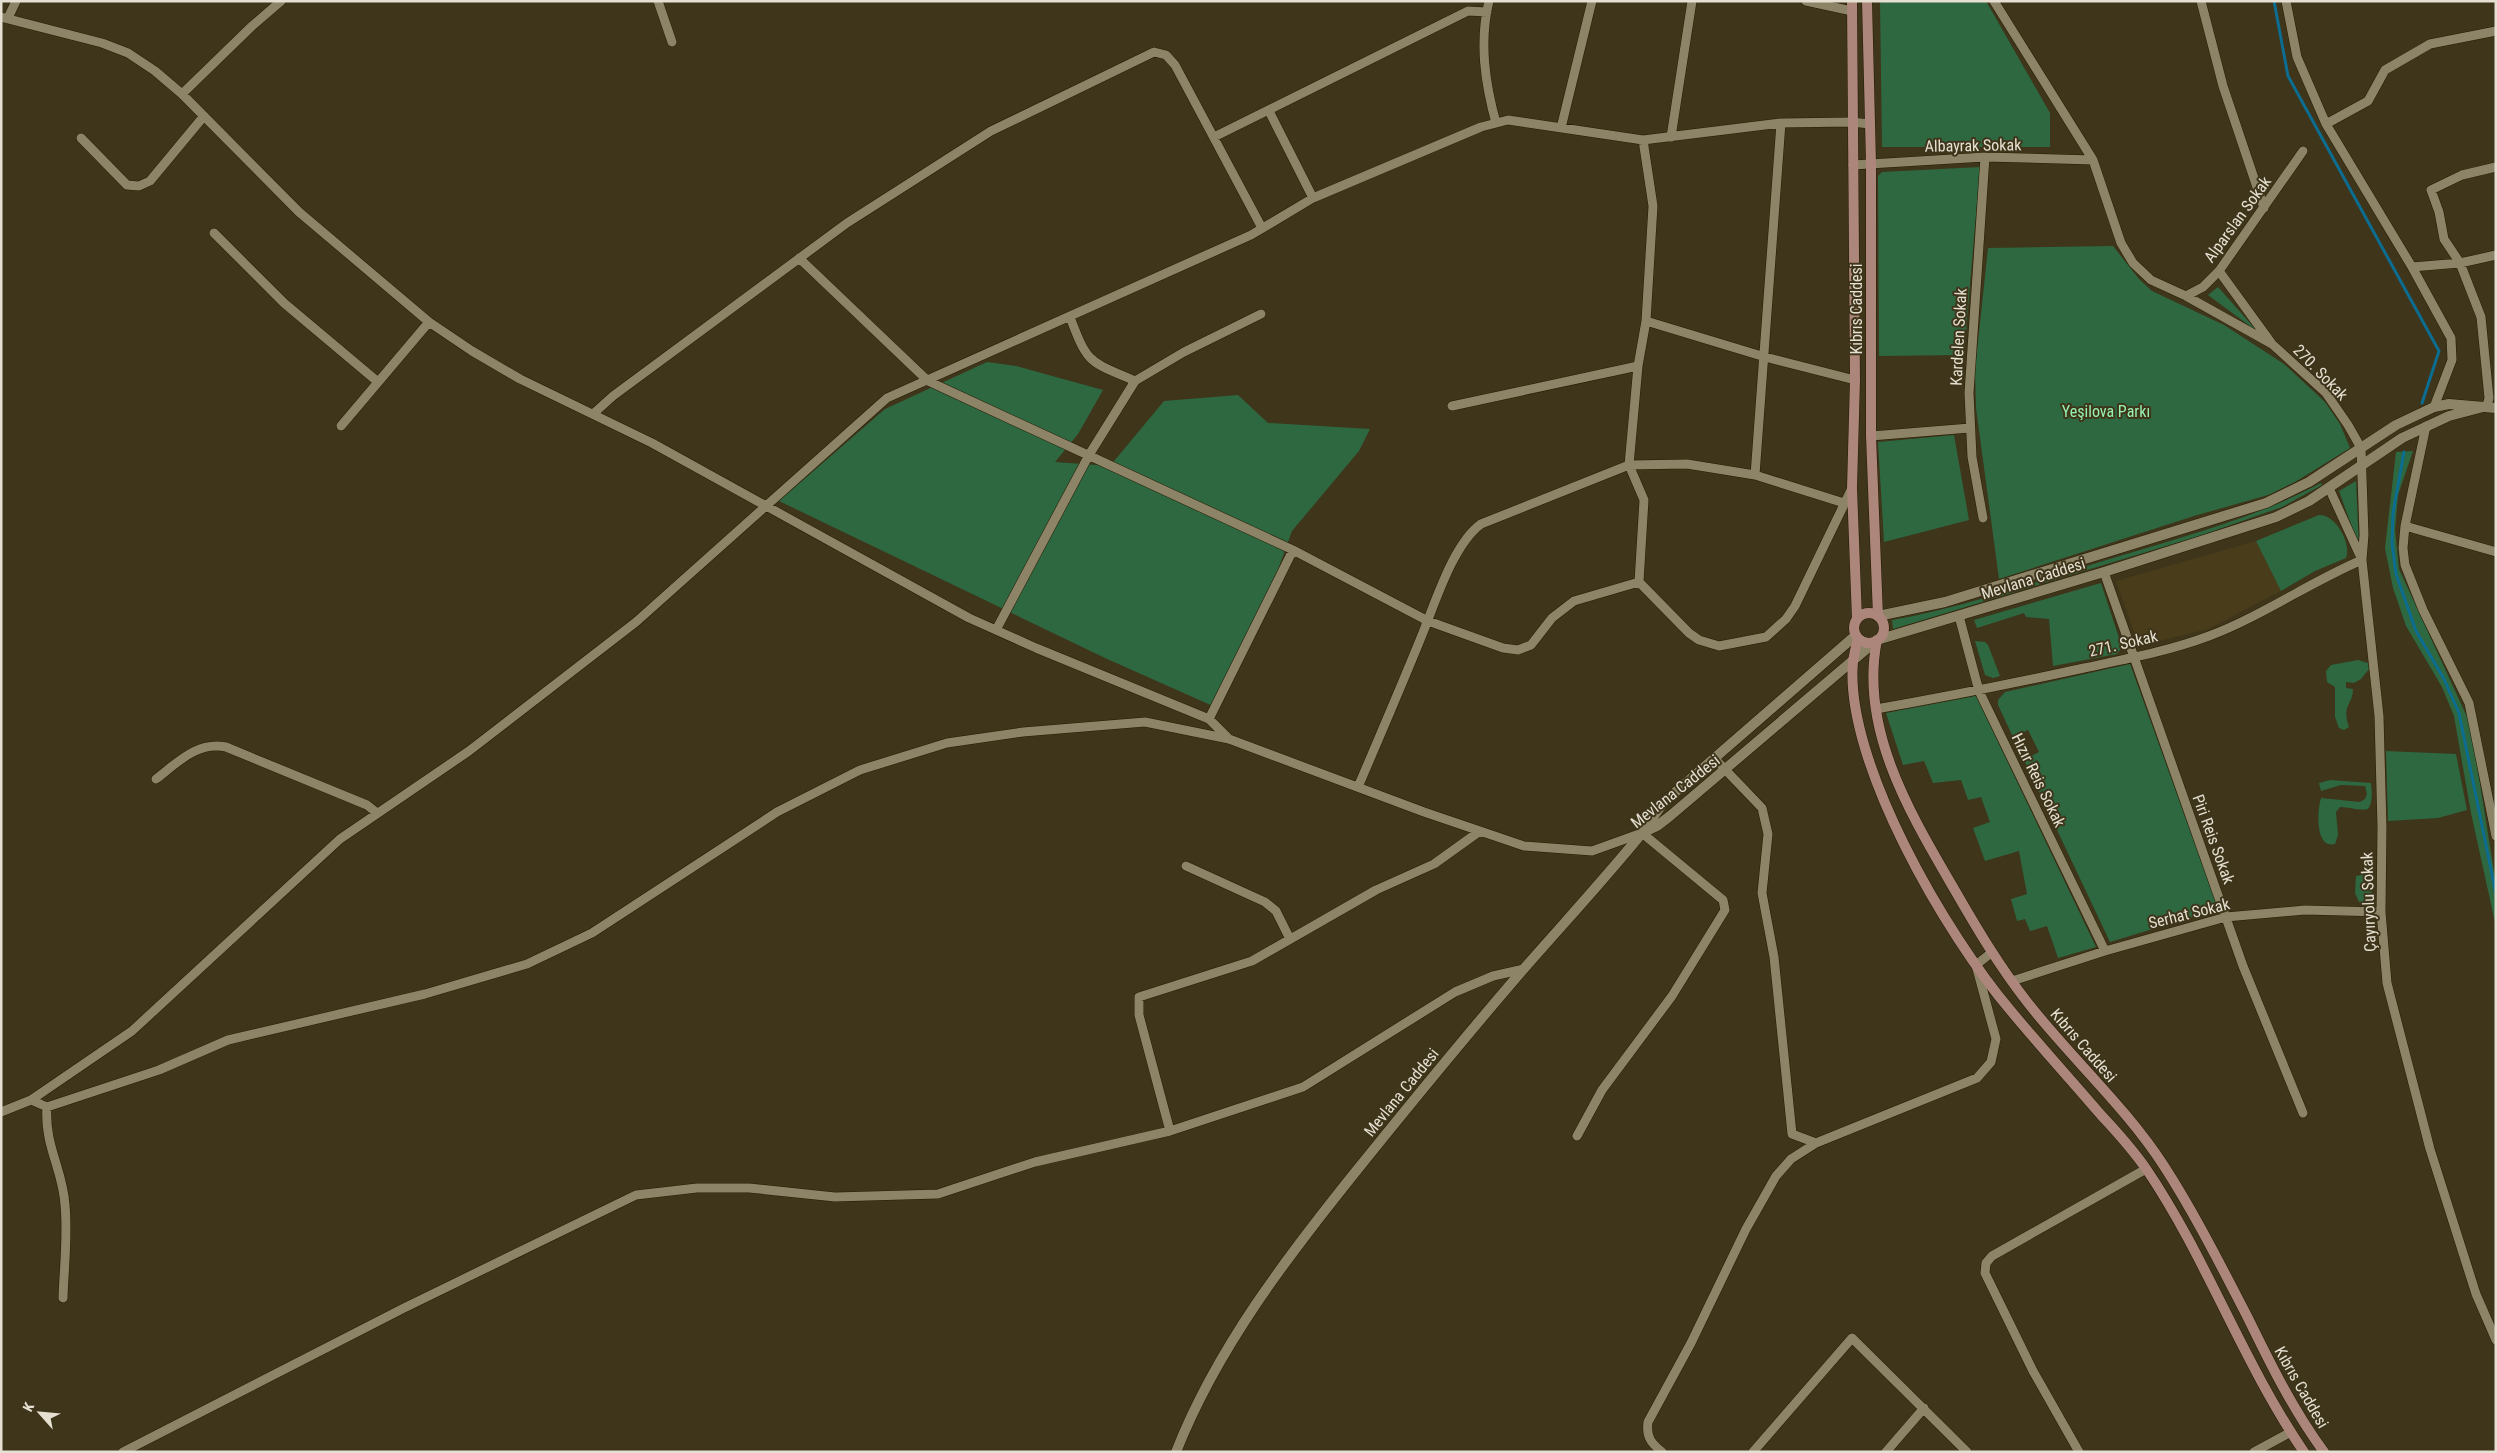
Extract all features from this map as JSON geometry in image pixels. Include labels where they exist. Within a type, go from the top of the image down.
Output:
[{"type":"main road","name":"Kıbrıs Caddesi","points":[[1867,1],[1870,124],[1871,436],[1878,616]]},
{"type":"main road","points":[[1852,6],[1851,122],[1855,380],[1852,488],[1857,619],[1854,627],[1857,637],[1853,660],[1854,697],[1864,742],[1888,810],[1937,903],[1976,965],[2010,1009],[2122,1138],[2146,1169],[2206,1274],[2291,1432],[2304,1452]]},
{"type":"main road","points":[[1857,619],[1864,614],[1878,616],[1883,628],[1877,640],[1869,643],[1857,637]]},
{"type":"main road","name":"Kıbrıs Caddesi","points":[[1877,640],[1873,659],[1876,709],[1880,730],[1902,795],[1991,953],[2047,1026],[2125,1116],[2164,1166],[2241,1305],[2290,1400],[2324,1452]]},
{"type":"street","points":[[16,1],[4,18],[102,43],[128,53],[155,71],[182,94],[299,212],[429,322],[472,351],[520,379],[652,443],[969,618],[1209,719],[1229,739]]},
{"type":"street","points":[[182,94],[251,27],[281,1]]},
{"type":"street","points":[[658,1],[672,42]]},
{"type":"street","points":[[1489,1],[1486,12],[1484,65],[1496,123]]},
{"type":"street","points":[[1561,128],[1592,1]]},
{"type":"street","points":[[1670,137],[1692,1]]},
{"type":"street","points":[[1806,1],[1852,6]]},
{"type":"street","points":[[1994,1],[2093,160],[2127,254],[2151,280],[2186,296],[2272,344]]},
{"type":"street","points":[[2201,1],[2223,86],[2264,208]]},
{"type":"street","points":[[2286,1],[2297,58],[2326,124],[2412,267],[2451,338],[2452,360],[2434,408]]},
{"type":"street","points":[[1214,137],[1468,11],[1486,12]]},
{"type":"street","points":[[2326,124],[2368,101],[2385,70],[2430,44],[2496,31]]},
{"type":"street","points":[[593,414],[614,396],[847,223],[991,131],[1154,52],[1166,55],[1175,65],[1262,228]]},
{"type":"street","points":[[1268,110],[1313,198]]},
{"type":"street","points":[[81,138],[127,185],[138,186],[150,181],[204,116]]},
{"type":"street","points":[[1,1112],[31,1100],[132,1031],[340,838],[469,751],[636,622],[887,398],[1070,317],[1262,228],[1313,198],[1474,130],[1496,123],[1508,120],[1643,140],[1781,123],[1851,122],[1870,124]]},
{"type":"street","points":[[1755,475],[1756,438],[1765,357],[1781,123]]},
{"type":"street","points":[[1643,140],[1653,206],[1646,321],[1638,366],[1629,465],[1644,500],[1640,582],[1699,640],[1718,646],[1766,637],[1786,619],[1795,606],[1852,488]]},
{"type":"street","name":"Alparslan Sokak","points":[[2186,296],[2204,287],[2219,272],[2303,151]]},
{"type":"street","name":"Albayrak Sokak","points":[[1853,164],[1985,157],[2093,160]]},
{"type":"street","name":"Kardelen Sokak","points":[[1982,518],[1972,457],[1970,354],[1985,157]]},
{"type":"street","points":[[2491,407],[2481,317],[2460,262],[2444,239],[2439,212],[2431,190],[2462,175],[2496,167]]},
{"type":"street","points":[[214,233],[284,303],[378,382]]},
{"type":"street","points":[[2412,267],[2460,262],[2496,255]]},
{"type":"street","points":[[800,258],[928,381],[1293,550],[1428,621],[1503,648],[1518,650],[1531,645],[1558,612],[1574,602],[1640,582]]},
{"type":"street","points":[[2219,272],[2272,344]]},
{"type":"street","points":[[996,630],[1089,455],[1135,381],[1184,352],[1261,314]]},
{"type":"street","points":[[1070,317],[1082,350],[1092,362],[1135,381]]},
{"type":"street","points":[[1646,321],[1765,357],[1855,380]]},
{"type":"street","points":[[341,426],[429,322]]},
{"type":"street","name":"270. Sokak","points":[[2272,344],[2326,393],[2361,448]]},
{"type":"street","points":[[1452,406],[1638,366]]},
{"type":"street","points":[[1878,616],[1961,597],[2266,503],[2309,482],[2396,425],[2434,408],[2449,404],[2491,407]]},
{"type":"street","points":[[2491,407],[2449,416],[2423,428],[2403,548],[2408,575],[2472,713],[2496,836]]},
{"type":"street","points":[[1871,436],[1970,428]]},
{"type":"street","name":"Mevlana Caddesi","points":[[1176,1452],[1216,1367],[1322,1214],[1451,1054],[1524,969],[1572,916],[1642,833],[1663,821],[1726,770],[1877,640],[2104,572],[2276,517],[2309,501],[2363,466],[2385,448],[2423,428]]},
{"type":"street","name":"Çayıryolu Sokak","points":[[2361,448],[2364,535],[2362,560],[2379,716],[2382,826],[2381,912],[2387,983],[2430,1149],[2476,1294],[2496,1340]]},
{"type":"street","points":[[1358,787],[1428,621],[1431,609],[1460,548],[1476,528],[1487,521],[1629,465],[1687,464],[1755,475],[1844,504]]},
{"type":"street","points":[[2329,488],[2362,560]]},
{"type":"street","points":[[2406,526],[2496,552]]},
{"type":"street","points":[[1209,719],[1293,550]]},
{"type":"street","name":"271. Sokak","points":[[1876,709],[1980,691],[2133,657],[2186,643],[2230,627],[2332,573],[2362,560]]},
{"type":"street","name":"Piri Reis Sokak","points":[[2104,572],[2226,917],[2303,1113]]},
{"type":"street","name":"Hızır Reis Sokak","points":[[1959,616],[1980,691],[2105,951]]},
{"type":"street","points":[[31,1100],[47,1107],[159,1070],[228,1040],[425,994],[527,964],[592,933],[777,812],[860,770],[947,743],[1023,732],[1145,722],[1229,739],[1524,846],[1592,851],[1642,833],[1664,802],[1857,637]]},
{"type":"street","points":[[156,779],[198,748],[215,745],[226,747],[368,806],[377,813]]},
{"type":"street","points":[[1715,759],[1762,808],[1768,834],[1762,893],[1774,957],[1792,1134],[1816,1142]]},
{"type":"street","points":[[1170,1131],[1139,1016],[1139,997],[1252,961],[1376,890],[1434,864],[1480,831]]},
{"type":"street","points":[[1577,1136],[1602,1090],[1672,996],[1725,910],[1723,900],[1642,833]]},
{"type":"street","points":[[1186,866],[1265,902],[1276,911],[1290,939]]},
{"type":"street","name":"Serhat Sokak","points":[[2012,981],[2105,951],[2226,917],[2305,910],[2381,912]]},
{"type":"street","points":[[1662,1452],[1652,1444],[1648,1433],[1648,1422],[1654,1408],[1691,1343],[1746,1229],[1776,1176],[1791,1158],[1816,1142],[1977,1078],[1991,1062],[1996,1039],[1976,965],[1991,953]]},
{"type":"street","points":[[123,1452],[404,1308],[636,1195],[697,1188],[749,1188],[835,1197],[938,1194],[1035,1162],[1170,1131],[1302,1087],[1455,992],[1493,976],[1524,969]]},
{"type":"street","points":[[47,1107],[48,1142],[65,1204],[62,1298]]},
{"type":"street","points":[[2079,1452],[2033,1371],[1985,1273],[1986,1264],[1992,1256],[2146,1169]]},
{"type":"street","points":[[1753,1452],[1852,1338],[1967,1452]]},
{"type":"street","points":[[1886,1452],[1924,1408]]},
{"type":"street","points":[[2254,1452],[2291,1432]]},
{"type":"shaded area","points":[[2256,541],[2281,591],[2208,629],[2139,646],[2116,581]]},
{"type":"green space","points":[[1880,1],[1986,1],[2050,113],[2050,147],[1882,147]]},
{"type":"green space","points":[[1980,167],[1964,355],[1879,356],[1878,176],[1882,172]]},
{"type":"green space","name":"Yeşilova Parkı","points":[[2113,246],[2139,279],[2152,291],[2224,325],[2284,364],[2325,402],[2340,424],[2350,448],[2295,482],[2268,495],[2194,516],[1999,579],[1976,408],[1975,370],[1988,248]]},
{"type":"green space","points":[[2218,287],[2258,332],[2208,295]]},
{"type":"green space","points":[[987,362],[1016,366],[1103,390],[1078,434],[1055,462],[1110,466],[1164,401],[1238,395],[1268,423],[1370,429],[1359,451],[1292,531],[1262,614],[1215,707],[1105,658],[779,501],[885,409]]},
{"type":"green space","points":[[1954,435],[1969,520],[1884,542],[1878,442]]},
{"type":"green space","points":[[2413,451],[2398,495],[2395,530],[2399,569],[2468,719],[2496,884],[2496,927],[2471,813],[2454,716],[2442,687],[2406,626],[2393,588],[2385,548],[2396,452]]},
{"type":"green space","points":[[2356,481],[2359,547],[2339,491]]},
{"type":"green space","points":[[2321,483],[2322,485],[2282,507],[2199,536],[1893,629],[1892,620],[1970,602],[2212,528],[2268,508]]},
{"type":"green space","points":[[2319,515],[2331,519],[2341,530],[2347,545],[2346,558],[2315,571],[2281,591],[2256,541]]},
{"type":"green space","points":[[2101,583],[2122,647],[2117,654],[2053,666],[2049,619],[2026,617],[2024,613],[1977,628],[1974,620]]},
{"type":"green space","points":[[1975,641],[1985,642],[1988,645],[2000,676],[1993,678],[1985,675]]},
{"type":"green space","points":[[2358,660],[2368,663],[2369,669],[2361,679],[2354,683],[2346,682],[2346,688],[2353,689],[2346,714],[2349,727],[2344,730],[2339,728],[2335,717],[2335,687],[2327,682],[2326,671],[2331,665]]},
{"type":"green space","points":[[2130,664],[2215,900],[2215,907],[2212,911],[2110,942],[2024,760],[2039,752],[2028,730],[2013,737],[1998,705],[1998,700],[2005,692]]},
{"type":"green space","points":[[1976,696],[2096,947],[2058,958],[2047,926],[2030,931],[2025,919],[2017,921],[2011,899],[2027,894],[2019,851],[1985,861],[1973,828],[1990,822],[1981,797],[1968,800],[1961,780],[1933,783],[1924,761],[1903,765],[1886,713]]},
{"type":"green space","points":[[2386,751],[2456,754],[2467,810],[2438,818],[2388,821]]},
{"type":"green space","points":[[2330,780],[2371,783],[2372,790],[2368,809],[2340,807],[2336,812],[2338,835],[2335,844],[2328,844],[2321,835],[2318,820],[2321,798],[2360,802],[2365,799],[2367,794],[2365,786],[2341,785],[2321,791],[2319,783]]},
{"type":"green space","points":[[2362,875],[2373,880],[2371,902],[2359,902],[2355,893],[2356,876]]},
{"type":"waterway","points":[[2274,1],[2288,76],[2439,351],[2422,403]]},
{"type":"waterway","points":[[2404,452],[2393,513],[2392,543],[2396,574],[2416,631],[2444,679],[2459,713],[2496,894]]}]
